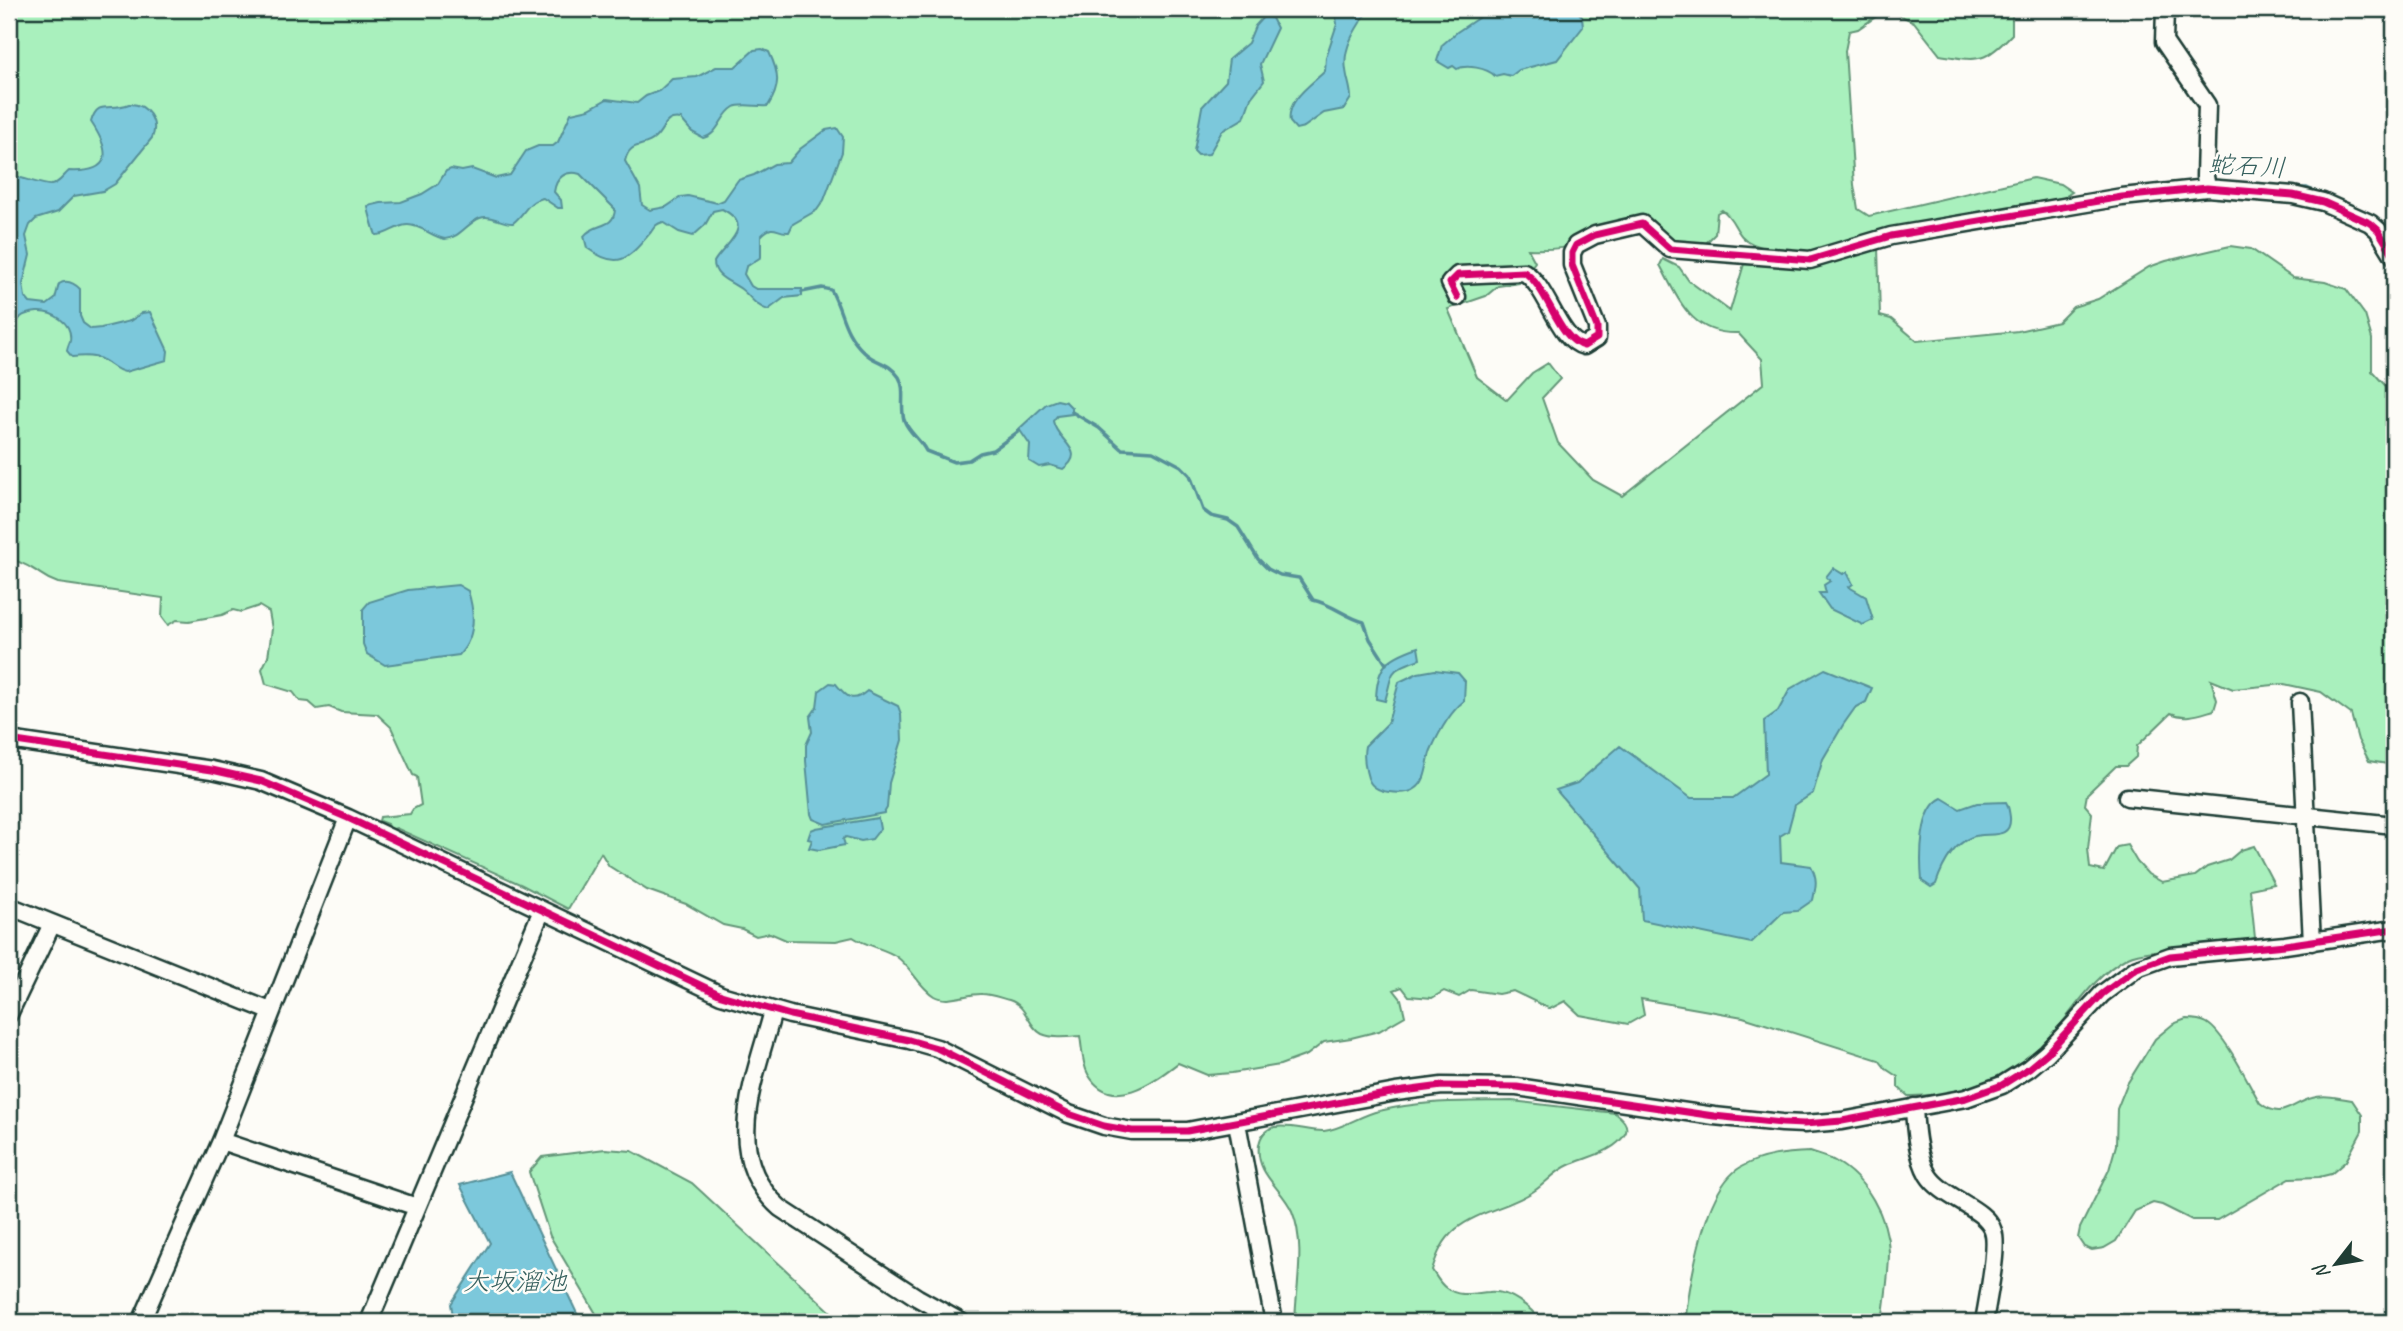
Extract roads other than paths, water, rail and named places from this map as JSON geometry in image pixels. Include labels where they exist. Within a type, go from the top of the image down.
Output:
[{"type":"street","points":[[2165,9],[2164,42],[2207,105],[2206,182]]},
{"type":"street","points":[[1457,297],[1450,283],[1458,275],[1524,272],[1536,284],[1574,342],[1584,346],[1597,338],[1597,327],[1572,265],[1572,253],[1576,245],[1607,232],[1642,224],[1670,249],[1810,260],[1891,236],[2206,182],[2323,202],[2370,223],[2378,230],[2394,256]]},
{"type":"street","points":[[2300,702],[2312,942]]},
{"type":"street","points":[[9,740],[212,770],[261,781],[348,818],[721,995],[773,1011],[937,1048],[1069,1114],[1104,1126],[1132,1131],[1187,1132],[1396,1092],[1442,1086],[1517,1087],[1782,1124],[1842,1121],[1984,1093],[2014,1078],[2047,1053],[2102,994],[2137,968],[2170,957],[2312,942],[2394,929]]},
{"type":"street","points":[[2127,797],[2394,825]]},
{"type":"street","points":[[141,1322],[220,1141],[348,818]]},
{"type":"street","points":[[9,906],[270,1011]]},
{"type":"street","points":[[369,1322],[542,910]]},
{"type":"street","points":[[9,1014],[52,924]]},
{"type":"street","points":[[773,1011],[746,1117],[746,1148],[753,1175],[768,1198],[780,1208],[936,1309],[961,1322]]},
{"type":"street","points":[[1914,1107],[1919,1149],[1928,1176],[1944,1192],[1981,1216],[1993,1228],[1994,1244],[1984,1322]]},
{"type":"street","points":[[1237,1123],[1274,1322]]},
{"type":"street","points":[[220,1141],[417,1207]]},
{"type":"water","points":[[1327,9],[1369,9],[1346,53],[1351,98],[1344,109],[1324,113],[1304,127],[1296,129],[1290,122],[1292,107],[1301,93],[1325,71],[1326,57],[1337,24],[1336,17]]},
{"type":"water","points":[[1550,9],[1576,9],[1582,17],[1583,27],[1557,60],[1519,70],[1511,76],[1495,76],[1471,67],[1449,68],[1437,61],[1442,45],[1487,12],[1496,11],[1523,17]]},
{"type":"water","points":[[1264,16],[1272,18],[1277,28],[1260,64],[1264,81],[1251,98],[1244,118],[1222,131],[1209,154],[1198,155],[1194,151],[1202,107],[1226,81],[1229,59],[1248,43],[1255,26]]},
{"type":"water","points":[[754,50],[769,52],[777,73],[777,86],[768,106],[734,107],[713,133],[703,138],[692,132],[681,119],[671,119],[651,141],[630,150],[625,161],[640,188],[642,205],[650,210],[666,207],[681,197],[688,196],[717,203],[724,200],[738,180],[774,164],[788,163],[800,149],[826,130],[837,128],[843,137],[842,152],[824,200],[817,210],[793,224],[789,232],[772,229],[761,236],[761,257],[746,267],[744,274],[756,289],[802,289],[802,296],[784,298],[768,310],[720,275],[714,262],[737,229],[737,222],[722,209],[713,211],[705,225],[693,236],[679,232],[663,222],[622,259],[607,259],[598,255],[587,248],[584,236],[608,223],[614,216],[615,209],[580,174],[575,173],[562,176],[555,187],[554,192],[561,200],[562,208],[543,198],[530,205],[513,223],[489,217],[480,218],[455,236],[445,239],[408,225],[376,235],[368,206],[401,202],[422,194],[438,184],[446,171],[451,169],[472,169],[496,178],[510,175],[526,151],[538,146],[553,146],[558,142],[571,113],[589,109],[607,99],[637,103],[659,91],[672,79],[697,77],[716,67],[735,67]]},
{"type":"water","points":[[129,104],[141,107],[150,115],[154,126],[152,138],[115,184],[103,191],[74,196],[58,212],[36,219],[30,225],[26,236],[30,255],[23,284],[25,297],[30,303],[47,305],[55,299],[59,284],[68,282],[75,285],[80,289],[80,316],[83,323],[91,329],[130,321],[142,313],[150,312],[168,351],[167,360],[125,372],[96,357],[72,357],[67,351],[70,334],[65,323],[43,312],[29,313],[21,317],[16,325],[9,352],[9,164],[14,175],[49,185],[56,183],[69,171],[94,168],[101,164],[104,151],[91,122],[94,115],[101,108]]},
{"type":"water","points":[[1057,400],[1066,402],[1072,408],[1072,414],[1057,416],[1053,421],[1073,457],[1063,469],[1050,465],[1039,467],[1029,461],[1030,445],[1019,429],[1046,404]]},
{"type":"water","points":[[1833,568],[1843,574],[1847,572],[1853,584],[1849,587],[1866,597],[1873,620],[1863,625],[1830,609],[1819,593],[1826,593],[1824,585],[1830,581],[1826,577]]},
{"type":"water","points":[[458,585],[468,591],[473,616],[469,640],[459,655],[385,665],[367,654],[363,644],[363,609],[369,602],[408,590]]},
{"type":"water","points":[[1418,647],[1420,659],[1397,669],[1391,677],[1385,701],[1376,699],[1378,678],[1385,665],[1398,655]]},
{"type":"water","points":[[1825,669],[1872,688],[1866,702],[1855,708],[1823,759],[1813,793],[1795,805],[1788,831],[1780,836],[1781,862],[1811,866],[1816,883],[1813,900],[1797,911],[1783,912],[1751,943],[1642,920],[1640,889],[1556,790],[1577,783],[1620,746],[1691,798],[1733,798],[1766,774],[1764,721],[1778,711],[1790,689]]},
{"type":"water","points":[[1435,670],[1458,673],[1465,681],[1464,701],[1449,717],[1437,736],[1419,786],[1406,792],[1379,790],[1368,778],[1365,746],[1388,723],[1399,682],[1418,673]]},
{"type":"water","points":[[830,683],[836,684],[850,697],[857,697],[867,691],[898,706],[902,740],[889,783],[887,808],[884,813],[825,824],[813,819],[811,814],[806,745],[812,732],[810,717],[817,707],[819,691]]},
{"type":"water","points":[[1942,798],[1960,809],[1977,803],[2006,802],[2010,825],[2003,833],[1978,835],[1959,845],[1945,863],[1936,884],[1931,887],[1922,881],[1923,835],[1929,812]]},
{"type":"water","points":[[878,818],[880,829],[872,839],[861,841],[846,837],[843,839],[845,845],[819,850],[809,848],[811,830]]},
{"type":"water","name":"大坂溜池","points":[[510,1172],[581,1322],[454,1322],[451,1304],[490,1243],[460,1185]]},
{"type":"waterway","name":"蛇石川","points":[[2294,188],[2307,188],[2320,194]]},
{"type":"waterway","points":[[802,292],[822,288],[831,290],[851,337],[868,356],[891,368],[899,377],[904,420],[926,451],[954,462],[969,460],[980,453],[993,450],[1019,431]]},
{"type":"waterway","points":[[1072,412],[1099,428],[1122,449],[1153,451],[1181,466],[1190,475],[1203,510],[1238,527],[1258,559],[1268,569],[1280,575],[1299,578],[1313,600],[1364,622],[1370,639],[1386,664]]}]
